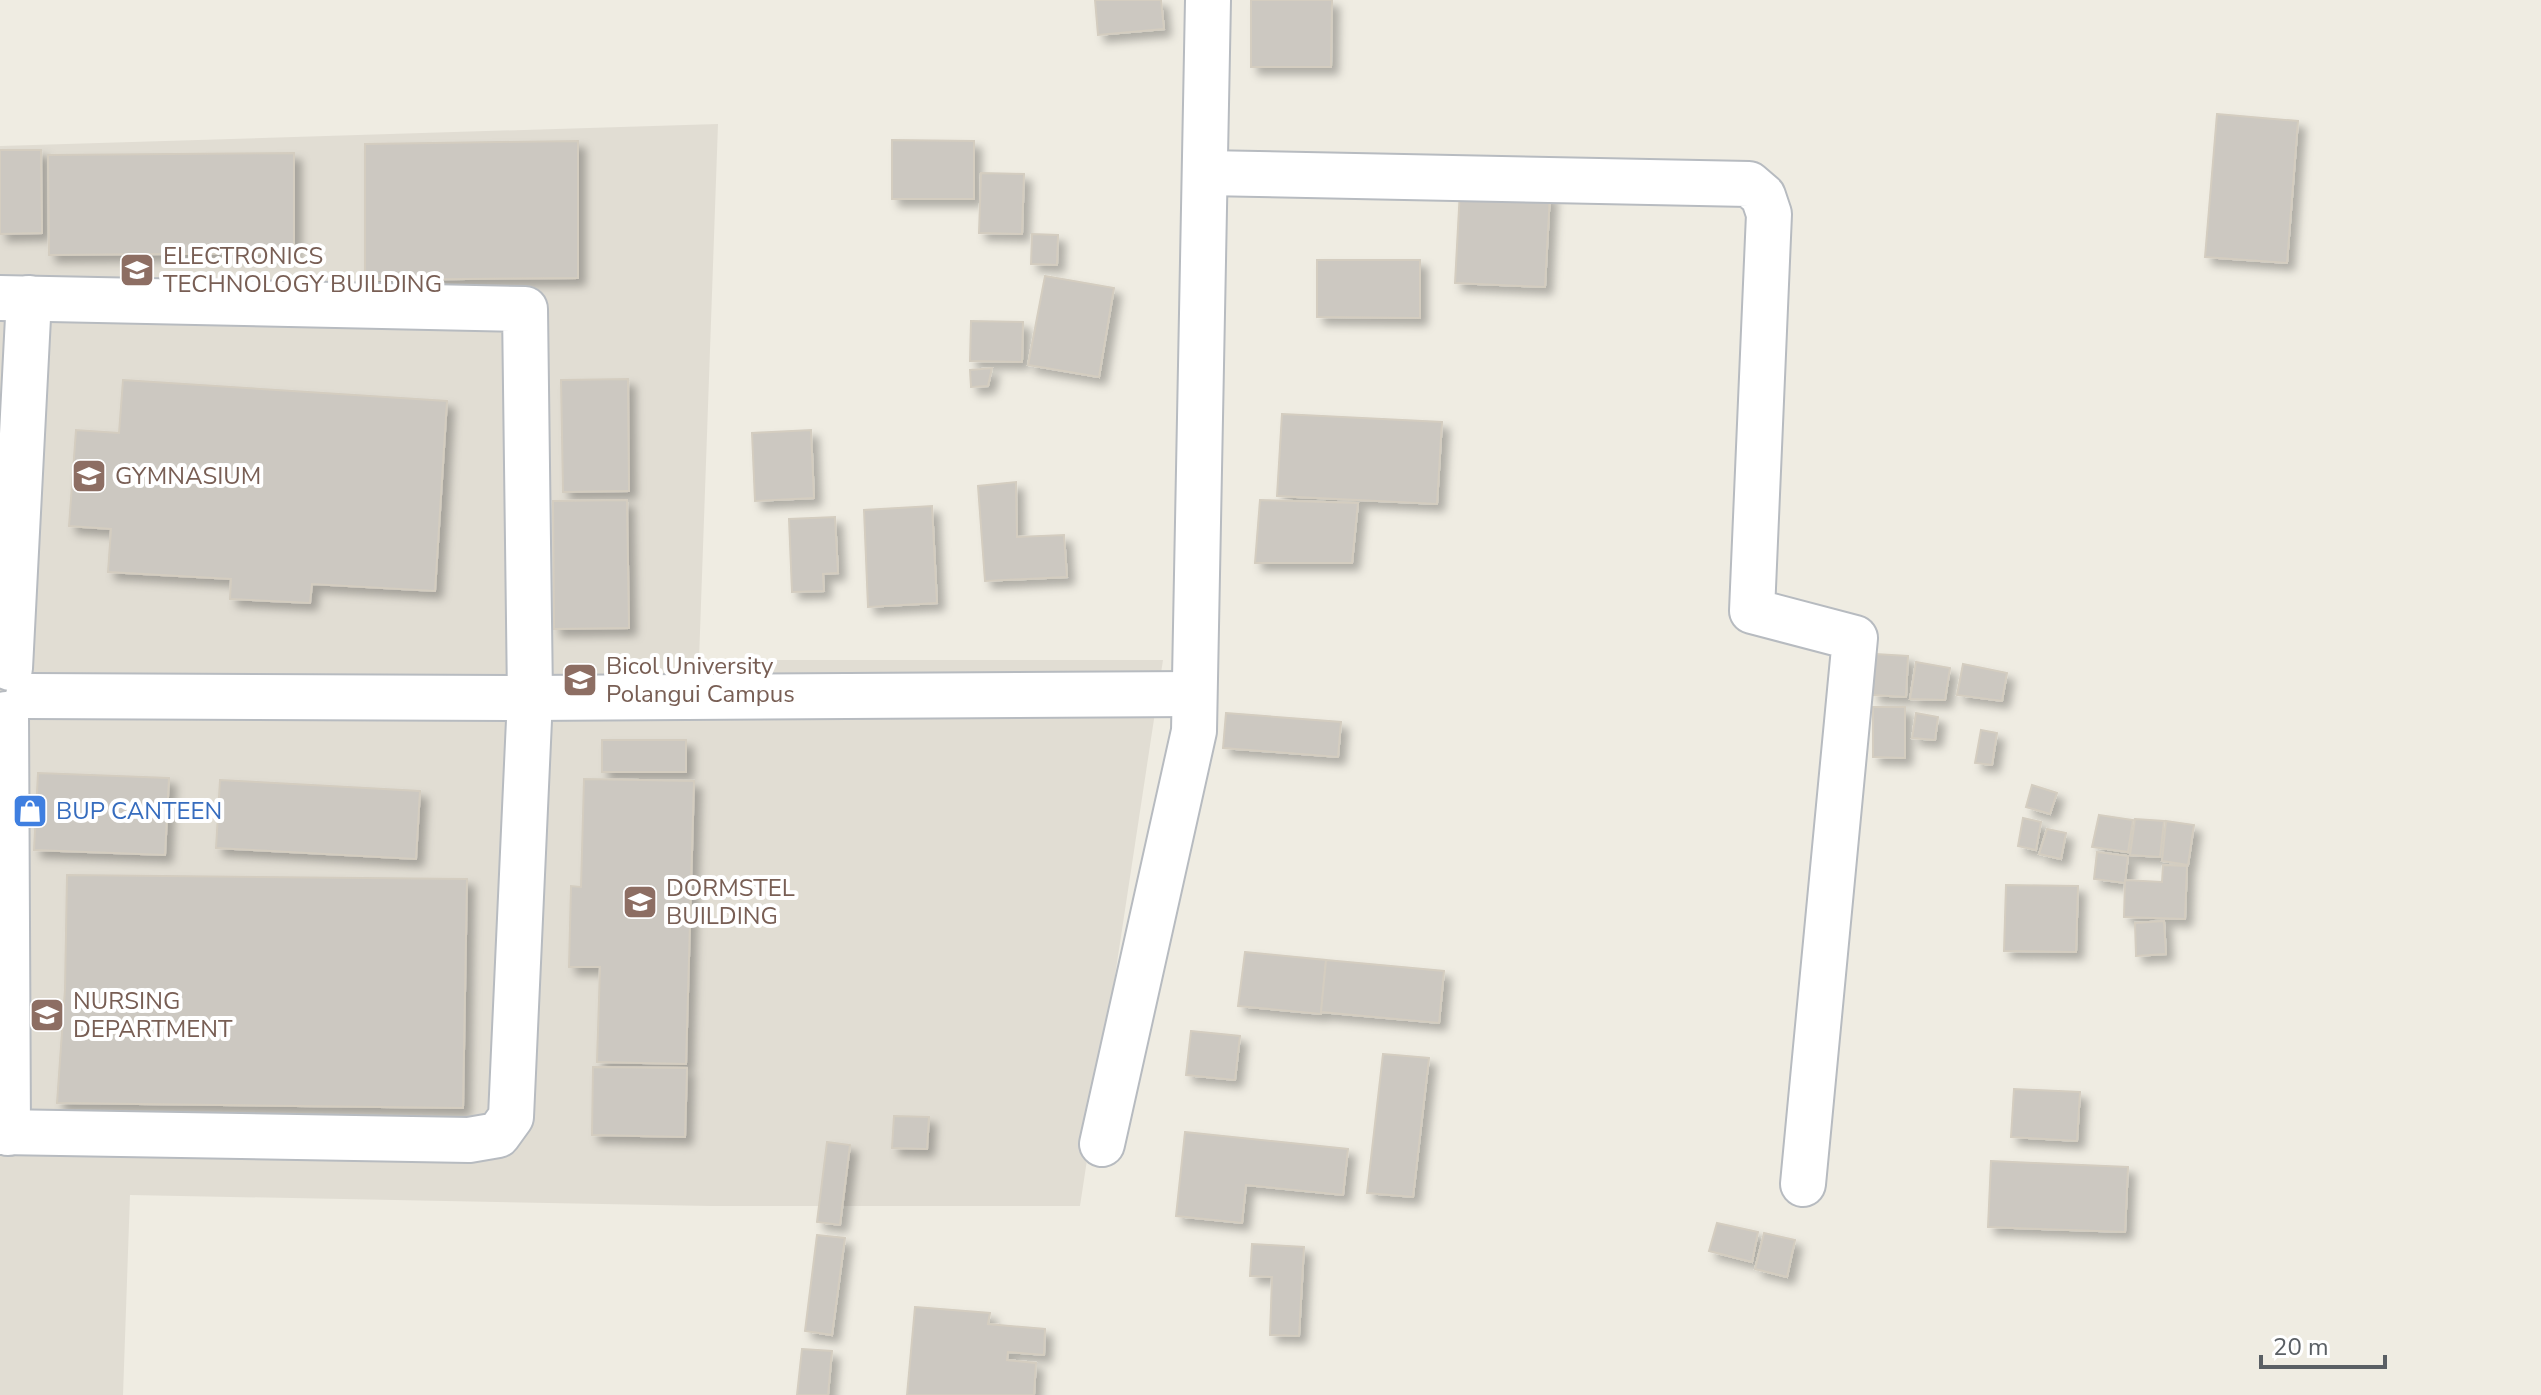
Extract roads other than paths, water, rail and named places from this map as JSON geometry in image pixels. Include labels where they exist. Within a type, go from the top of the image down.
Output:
[{"type":"street","points":[[1102,1144],[1194,731],[1208,0]]},
{"type":"street","points":[[1205,173],[1749,184],[1763,196],[1769,214],[1752,611],[1855,638],[1803,1184]]},
{"type":"street","points":[[14,298],[525,309],[530,698],[511,1117],[498,1135],[469,1140],[4,1133],[9,692],[14,298]]},
{"type":"street","points":[[9,692],[530,698],[1194,694]]},
{"type":"place","name":"ELECTRONICS TECHNOLOGY BUILDING","points":[[137,270]]},
{"type":"place","name":"GYMNASIUM","points":[[89,476]]},
{"type":"place","name":"Bicol University Polangui Campus","points":[[580,680]]},
{"type":"place","name":"BUP CANTEEN","points":[[30,811]]},
{"type":"place","name":"DORMSTEL BUILDING","points":[[640,902]]},
{"type":"place","name":"NURSING DEPARTMENT","points":[[47,1015]]}]
